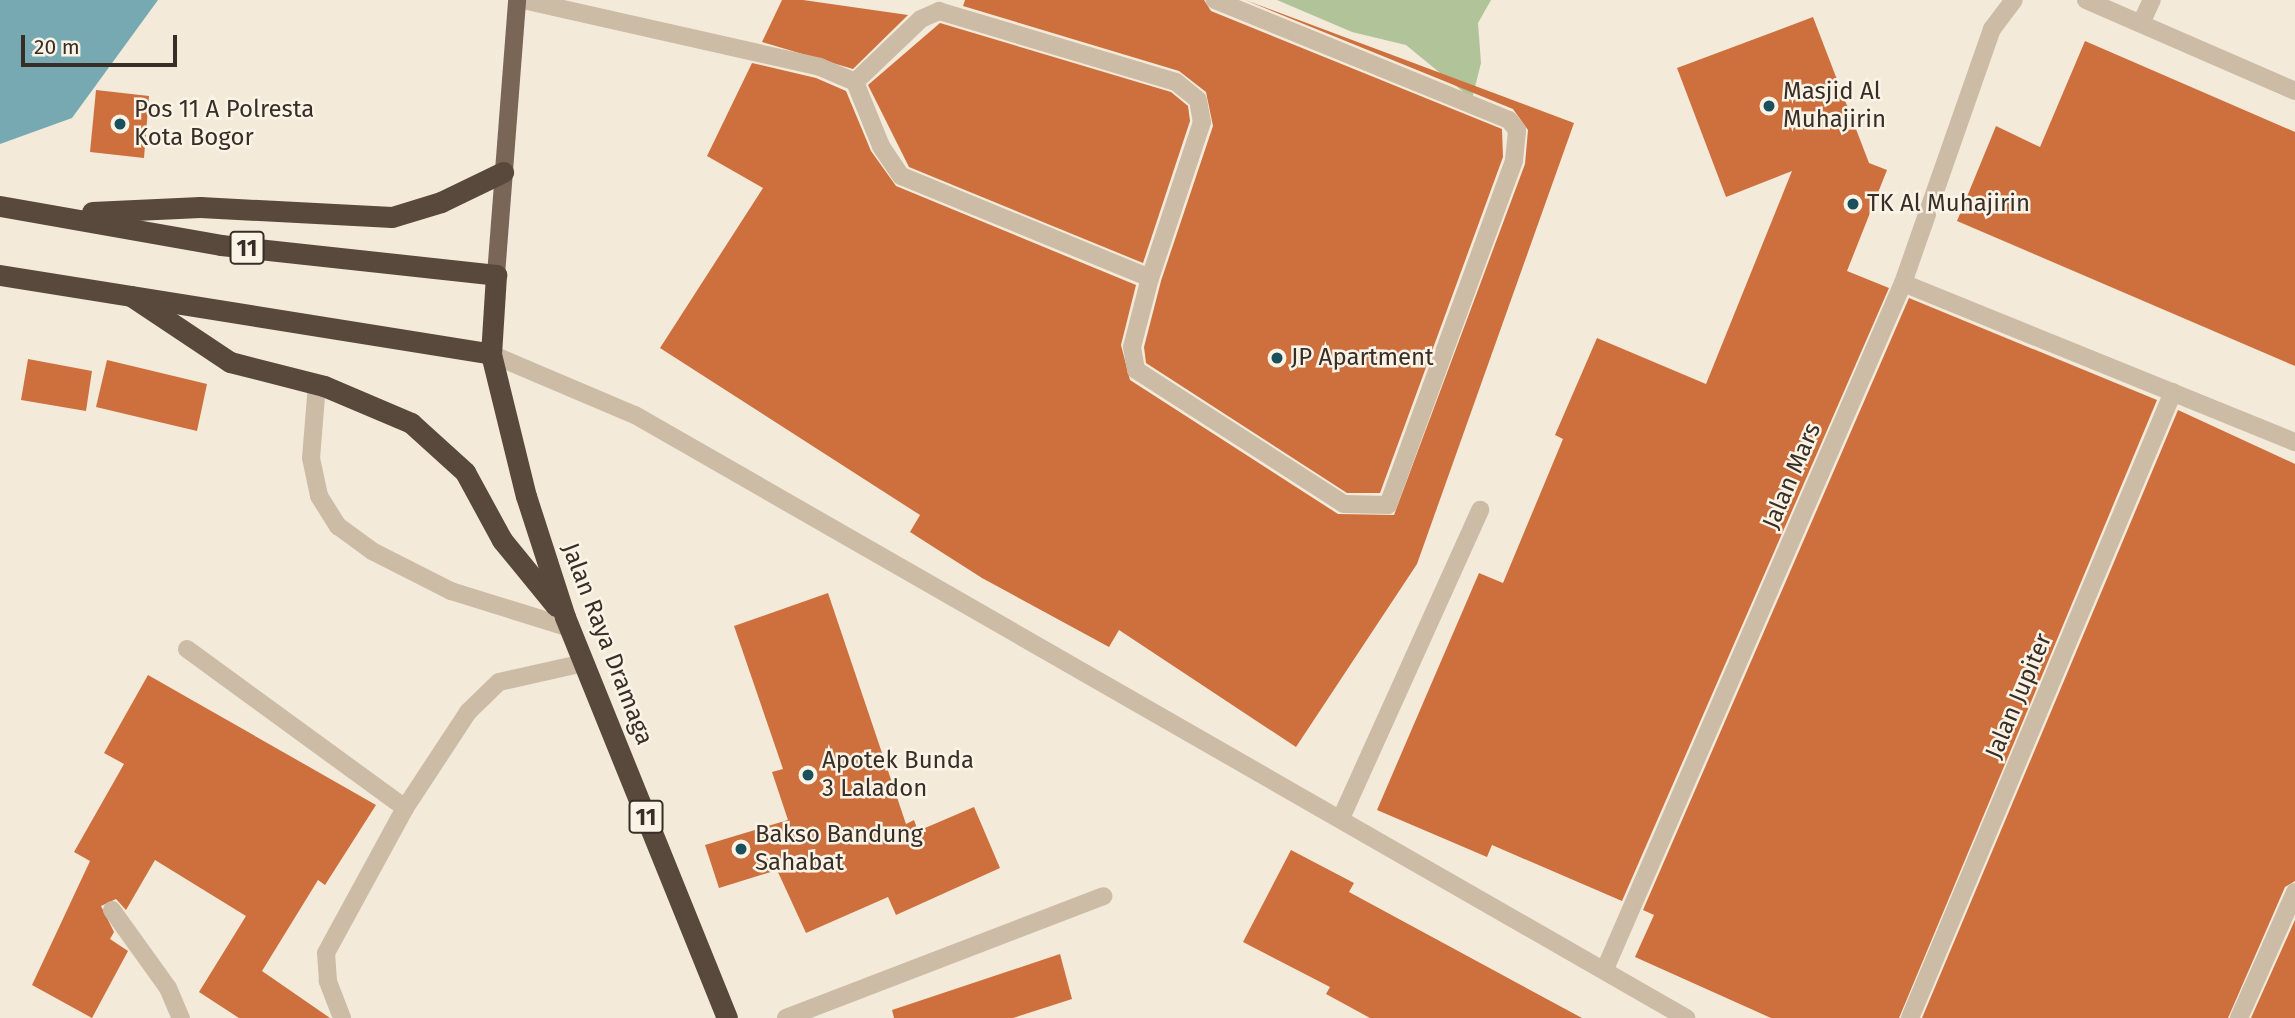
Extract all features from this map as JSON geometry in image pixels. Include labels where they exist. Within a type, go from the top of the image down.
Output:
[{"type":"highway","points":[[58,214],[200,207],[392,217],[441,202],[503,172]]},
{"type":"highway","name":"11","points":[[0,206],[58,214],[221,245],[496,275]]},
{"type":"highway","points":[[0,275],[491,354]]},
{"type":"highway","name":"Jalan Raya Dramaga","points":[[496,275],[491,354],[526,496],[567,622],[727,1018]]},
{"type":"highway","points":[[131,296],[230,362],[317,384],[386,408],[437,442],[465,472],[502,540],[567,622]]},
{"type":"main road","name":"11","points":[[496,275],[517,0]]},
{"type":"street","points":[[523,0],[820,67],[855,82],[881,146],[901,176],[1150,278]]},
{"type":"street","points":[[855,82],[921,19],[942,6],[1176,82],[1198,100],[1202,122],[1150,278],[1132,347],[1136,370],[1344,504],[1388,505],[1514,160],[1517,130],[1509,120],[1215,0]]},
{"type":"street","name":"Jalan Mars","points":[[1605,969],[1903,283],[1992,29],[2014,0]]},
{"type":"street","points":[[2086,0],[2142,21],[2295,91]]},
{"type":"street","points":[[2142,21],[2152,0]]},
{"type":"street","points":[[1903,283],[2295,442]]},
{"type":"street","points":[[491,354],[635,415],[1342,816],[1686,1018]]},
{"type":"street","points":[[317,384],[311,458],[319,496],[338,526],[372,551],[451,591],[567,622]]},
{"type":"street","name":"Jalan Jupiter","points":[[1910,1018],[2173,392]]},
{"type":"street","points":[[1342,816],[1480,510]]},
{"type":"street","points":[[187,649],[405,808]]},
{"type":"street","points":[[342,1018],[328,981],[326,953],[405,808],[468,712],[499,682],[584,663]]},
{"type":"street","points":[[2239,1018],[2295,892]]},
{"type":"street","points":[[786,1018],[1103,896]]},
{"type":"street","points":[[112,909],[168,988],[181,1018]]},
{"type":"green space","points":[[1277,0],[1491,0],[1478,23],[1481,63],[1472,99],[1406,45],[1352,32]]},
{"type":"water","points":[[0,0],[158,0],[72,118],[0,144]]},
{"type":"building","points":[[782,0],[803,0],[908,15],[853,69],[762,42]]},
{"type":"building","points":[[965,0],[1204,0],[1211,11],[1502,129],[1503,157],[1380,493],[1347,493],[1146,363],[1144,347],[1161,281],[1213,126],[1206,92],[1179,71],[963,6]]},
{"type":"building","points":[[1245,0],[1574,123],[1417,564],[1296,747],[1119,630],[1109,647],[982,578],[910,532],[920,515],[660,348],[763,188],[707,156],[752,63],[816,78],[846,91],[871,151],[896,186],[1136,285],[1121,345],[1130,380],[1338,514],[1394,515],[1525,164],[1528,130],[1513,109]]},
{"type":"building","points":[[1813,17],[1869,163],[1887,170],[1847,271],[1889,288],[1622,901],[1492,845],[1487,857],[1377,810],[1479,573],[1503,583],[1563,439],[1555,435],[1597,338],[1706,384],[1792,171],[1726,197],[1677,68]]},
{"type":"building","points":[[940,23],[1171,92],[1188,106],[1190,121],[1143,263],[909,167],[868,85]]},
{"type":"building","points":[[2085,41],[2295,132],[2295,366],[1957,221],[1996,126],[2040,147]]},
{"type":"building","name":"Pos 11 A Polresta Kota Bogor","points":[[96,90],[149,96],[144,158],[90,152]]},
{"type":"building","points":[[1909,298],[2157,400],[1899,1018],[1771,1018],[1635,957],[1654,915],[1643,910]]},
{"type":"building","points":[[28,359],[92,371],[86,411],[21,400]]},
{"type":"building","points":[[107,360],[207,384],[197,431],[96,407]]},
{"type":"building","points":[[2178,410],[2295,464],[2295,881],[2285,887],[2228,1018],[1922,1018]]},
{"type":"building","points":[[828,593],[906,824],[914,820],[918,831],[974,807],[1000,868],[896,915],[888,897],[806,933],[777,870],[719,888],[705,845],[788,820],[772,772],[783,769],[734,626]]},
{"type":"building","points":[[148,675],[376,805],[325,885],[318,880],[262,971],[330,1018],[239,1018],[199,992],[246,916],[155,860],[126,910],[116,899],[101,906],[114,932],[110,939],[128,951],[92,1018],[32,985],[90,861],[74,852],[124,764],[104,753]]},
{"type":"building","points":[[1291,850],[1354,883],[1349,892],[1582,1018],[1370,1018],[1326,994],[1330,987],[1243,942]]},
{"type":"building","points":[[2295,920],[2295,1018],[2251,1018]]},
{"type":"building","points":[[1060,954],[1072,999],[1013,1018],[894,1018],[892,1010]]},
{"type":"place","name":"Masjid Al Muhajirin","points":[[1769,106]]},
{"type":"place","name":"Pos 11 A Polresta Kota Bogor","points":[[120,124]]},
{"type":"place","name":"TK Al Muhajirin","points":[[1853,204]]},
{"type":"place","name":"JP Apartment","points":[[1277,358]]},
{"type":"place","name":"Apotek Bunda 3 Laladon","points":[[808,775]]},
{"type":"place","name":"Bakso Bandung Sahabat","points":[[741,849]]}]
